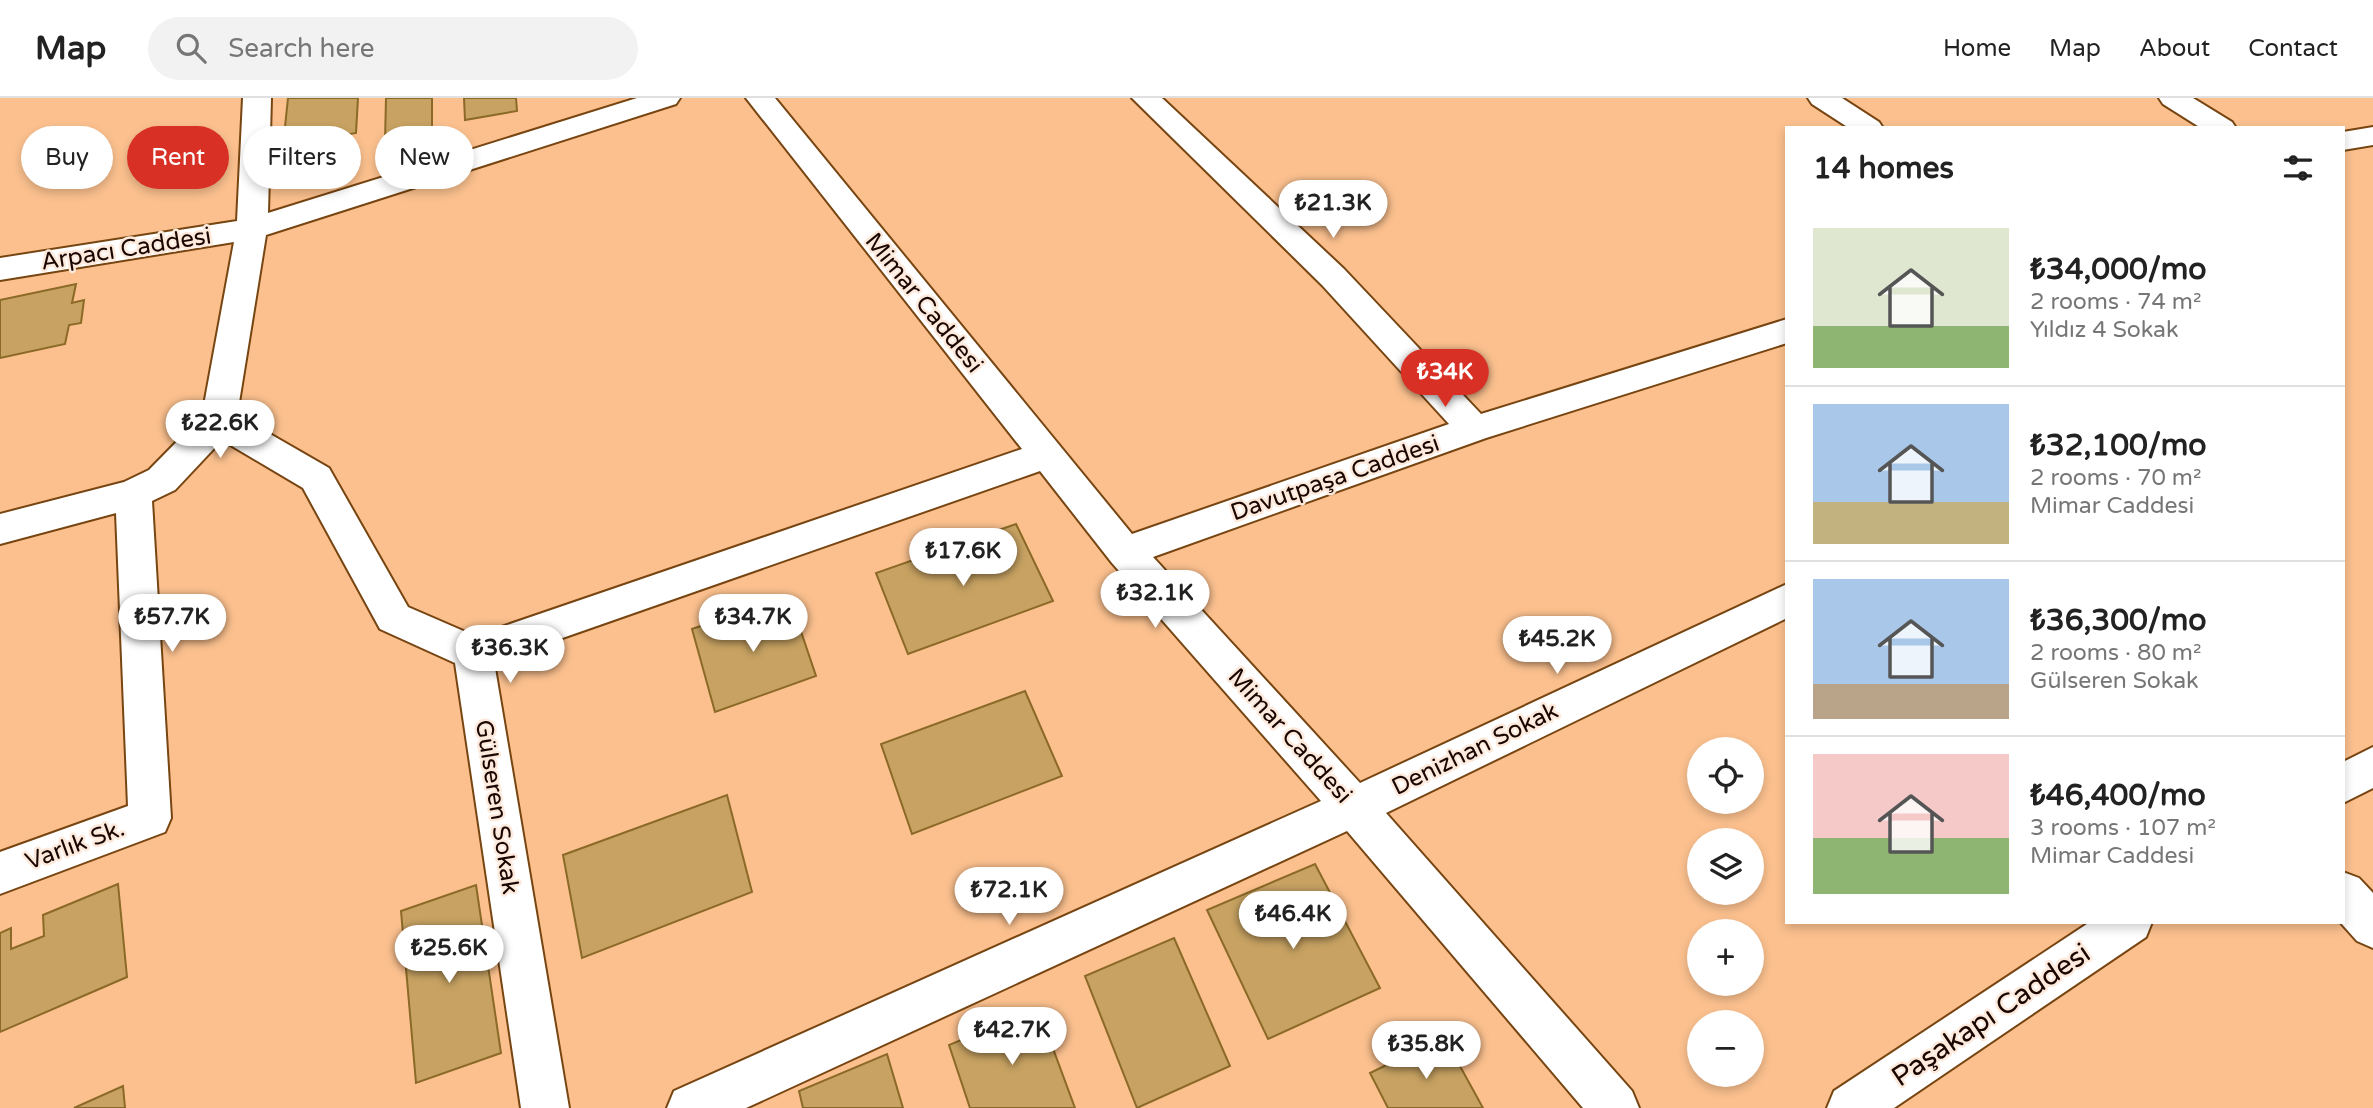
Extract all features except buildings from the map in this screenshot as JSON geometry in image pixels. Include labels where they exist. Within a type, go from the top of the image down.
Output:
[{"type":"street","points":[[0,529],[133,494],[162,480],[219,421],[252,229],[257,98]]},
{"type":"street","name":"Arpacı Caddesi","points":[[0,269],[252,229],[666,98]]},
{"type":"street","name":"Mimar Caddesi","points":[[760,98],[1125,552],[1354,807],[1615,1108]]},
{"type":"street","points":[[1146,98],[1334,276],[1474,429]]},
{"type":"street","points":[[1822,98],[1866,126]]},
{"type":"street","points":[[2173,98],[2219,126]]},
{"type":"street","name":"Davutpaşa Caddesi","points":[[1125,552],[1474,429],[1785,332]]},
{"type":"street","points":[[219,421],[316,478],[394,618],[473,653],[1047,455]]},
{"type":"street","name":"Varlık Sk.","points":[[0,873],[150,818],[133,494]]},
{"type":"street","name":"Denizhan Sokak","points":[[691,1108],[1354,807],[1785,601]]},
{"type":"street","name":"Gülseren Sokak","points":[[473,653],[545,1108]]},
{"type":"street","points":[[2345,895],[2373,926]]},
{"type":"street","name":"Paşakapı Caddesi","points":[[1851,1108],[2127,924]]}]
